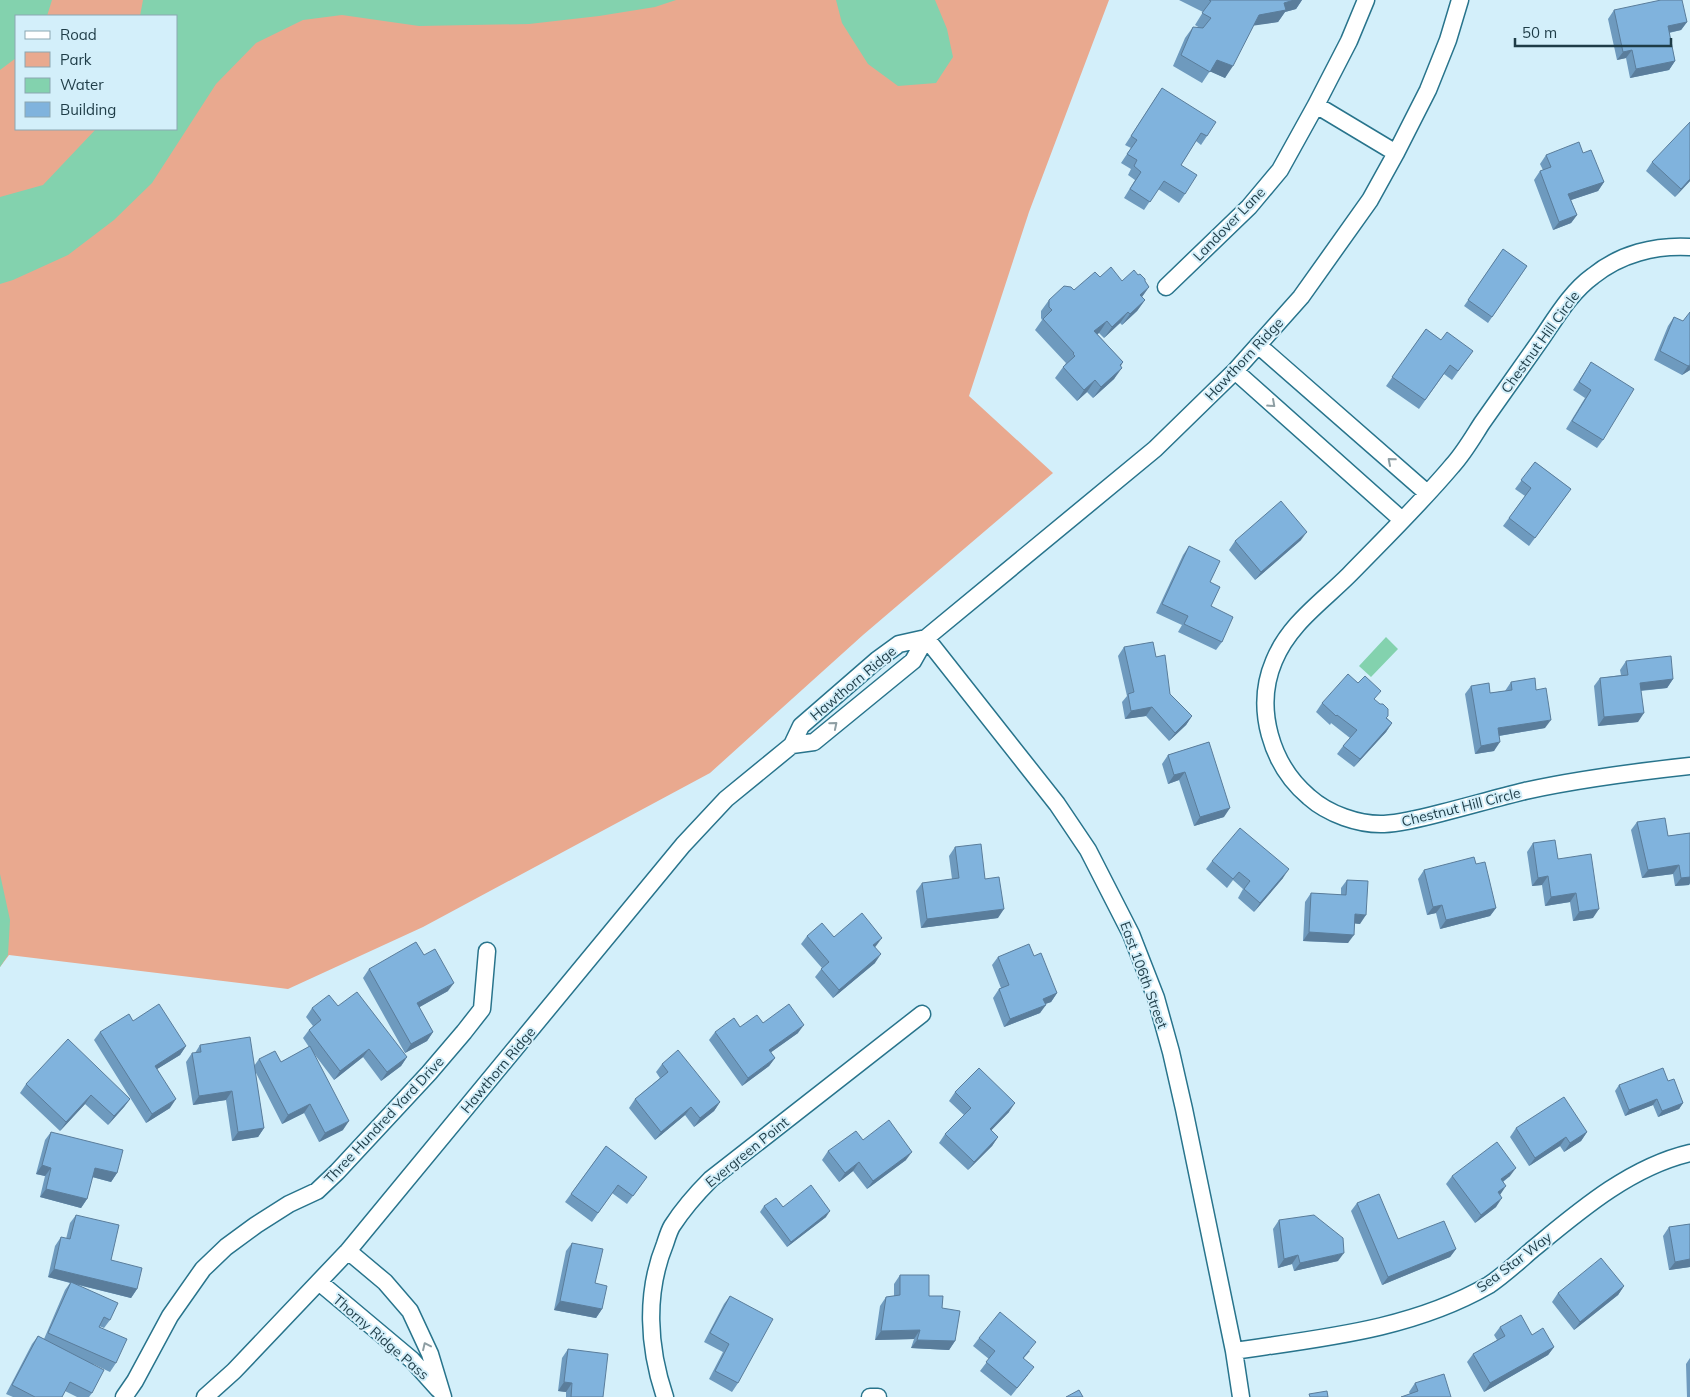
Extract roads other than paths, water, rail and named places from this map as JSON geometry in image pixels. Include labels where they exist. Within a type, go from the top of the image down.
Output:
[{"type":"street","name":"Landover Lane","points":[[1166,287],[1249,207],[1280,170],[1316,105],[1366,0]]},
{"type":"street","name":"Hawthorn Ridge","points":[[792,745],[814,742],[913,660],[926,638],[1155,449],[1235,371],[1301,297],[1370,200],[1428,90],[1448,40],[1460,0]]},
{"type":"street","points":[[1316,105],[1396,153]]},
{"type":"street","name":"Chestnut Hill Circle","points":[[1690,247],[1659,247],[1624,257],[1591,277],[1567,301],[1454,464],[1346,577],[1308,612],[1285,640],[1273,662],[1267,686],[1266,708],[1274,747],[1282,766],[1296,784],[1311,799],[1332,812],[1357,821],[1381,824],[1407,821],[1526,791],[1580,780],[1690,766]]},
{"type":"street","points":[[1258,345],[1427,493]]},
{"type":"street","points":[[1235,371],[1402,520]]},
{"type":"street","name":"Hawthorn Ridge","points":[[205,1397],[234,1371],[348,1251],[683,845],[726,798],[792,745],[801,726],[876,660],[899,644],[926,638]]},
{"type":"street","name":"East 106th Street","points":[[926,638],[1057,804],[1088,850],[1131,934],[1156,998],[1171,1052],[1234,1351],[1241,1397]]},
{"type":"street","name":"Three Hundred Yard Drive","points":[[124,1397],[136,1381],[170,1316],[204,1268],[226,1247],[256,1225],[289,1204],[317,1191],[370,1137],[464,1032],[482,1009],[487,951]]},
{"type":"street","name":"Evergreen Point","points":[[665,1397],[659,1379],[651,1338],[651,1302],[657,1263],[672,1227],[698,1192],[711,1179],[922,1014]]},
{"type":"street","name":"Sea Star Way","points":[[1234,1351],[1387,1326],[1439,1310],[1491,1283],[1593,1201],[1622,1183],[1652,1168],[1690,1153]]},
{"type":"street","name":"Thorny Ridge Pass","points":[[348,1251],[385,1282],[410,1311],[430,1354],[442,1395]]},
{"type":"street","name":"Thorny Ridge Pass","points":[[319,1282],[412,1360],[442,1395]]},
{"type":"street","points":[[870,1397],[878,1397]]},
{"type":"water","points":[[0,0],[52,0],[47,15],[15,15],[15,59],[0,70]]},
{"type":"water","points":[[143,0],[676,0],[655,7],[529,24],[419,26],[342,15],[303,20],[256,43],[216,84],[152,183],[114,220],[68,255],[0,284],[0,197],[43,185],[95,130],[178,130],[178,15],[140,15]]},
{"type":"water","points":[[836,0],[935,0],[947,29],[953,57],[936,83],[898,86],[868,64],[842,23]]},
{"type":"water","points":[[1386,637],[1398,649],[1371,677],[1359,666]]},
{"type":"water","points":[[0,874],[10,920],[8,955],[0,967]]}]
